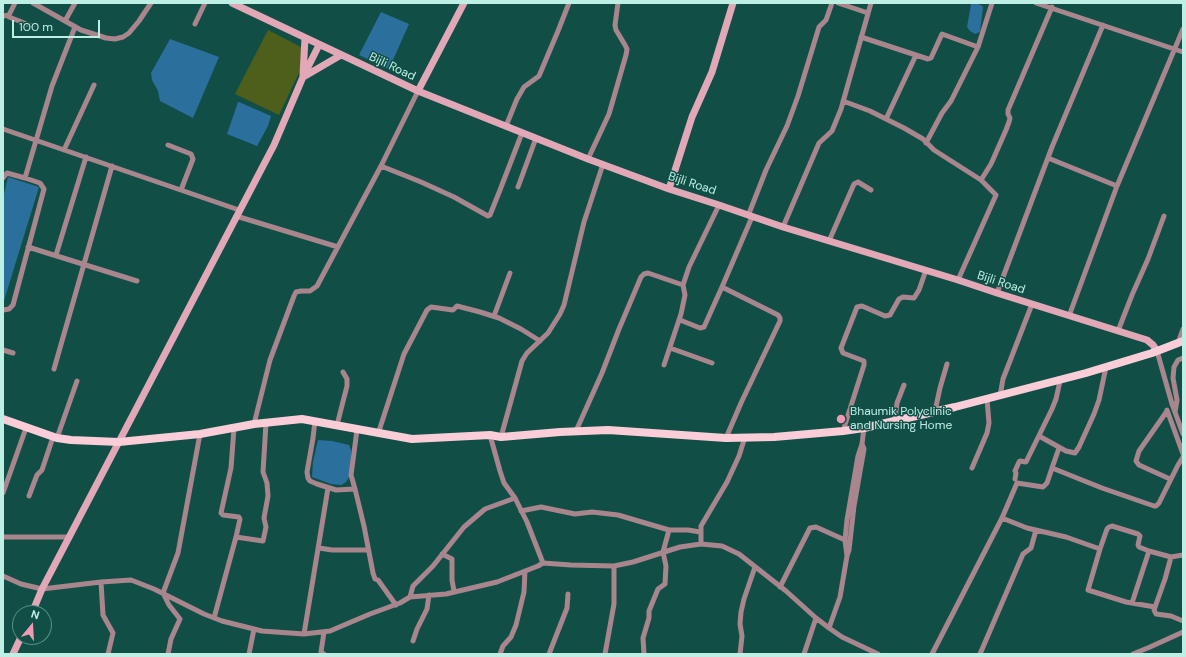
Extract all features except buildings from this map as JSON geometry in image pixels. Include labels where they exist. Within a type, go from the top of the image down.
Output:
[{"type":"main road","points":[[3,419],[55,438],[119,442],[200,434],[254,424],[297,419],[337,425],[412,440],[490,436],[501,437],[608,430],[726,438],[774,437],[864,428],[1060,381],[1157,351],[1180,342]]},
{"type":"street","points":[[15,3],[6,16],[32,26]]},
{"type":"street","points":[[33,3],[53,13],[75,27],[106,38],[115,39],[123,37],[129,33],[140,21],[151,3]]},
{"type":"street","points":[[65,21],[76,3]]},
{"type":"street","points":[[195,24],[205,3]]},
{"type":"street","name":"Bijli Road","points":[[232,3],[418,91],[602,164],[669,189],[783,227],[926,270],[997,294],[1147,340],[1157,351]]},
{"type":"street","points":[[254,424],[270,360],[294,296],[296,292],[314,289],[381,166],[464,3]]},
{"type":"street","points":[[506,126],[517,99],[524,87],[539,76],[569,3]]},
{"type":"street","points":[[588,158],[609,114],[626,55],[625,44],[616,30],[615,25],[618,3]]},
{"type":"street","points":[[669,189],[692,117],[712,72],[733,3]]},
{"type":"street","points":[[680,320],[700,328],[704,327],[722,287],[750,216],[766,170],[798,96],[819,27],[826,20],[832,3]]},
{"type":"street","points":[[838,3],[868,13]]},
{"type":"street","points":[[783,227],[810,166],[816,148],[832,131],[843,101],[871,3]]},
{"type":"street","points":[[926,143],[942,113],[951,101],[978,47],[992,3]]},
{"type":"street","points":[[1036,3],[1052,7],[1183,52]]},
{"type":"street","points":[[981,180],[994,158],[1010,122],[1008,110],[1052,7]]},
{"type":"street","points":[[997,294],[1048,158],[1103,25]]},
{"type":"street","points":[[25,178],[58,70],[75,27]]},
{"type":"street","points":[[1069,316],[1117,186],[1183,30]]},
{"type":"street","points":[[861,37],[930,59],[942,34],[978,47]]},
{"type":"street","points":[[303,77],[305,38]]},
{"type":"street","points":[[35,605],[42,589],[274,144],[303,77],[319,45]]},
{"type":"street","points":[[303,77],[340,54]]},
{"type":"street","points":[[886,119],[916,55]]},
{"type":"street","points":[[64,150],[94,86]]},
{"type":"street","points":[[843,101],[886,119],[909,131],[934,150],[981,180],[996,195],[958,280]]},
{"type":"street","points":[[3,129],[181,190],[237,213],[338,247]]},
{"type":"street","points":[[381,166],[422,182],[454,197],[488,216],[490,215],[522,133]]},
{"type":"street","points":[[518,187],[536,138]]},
{"type":"street","points":[[168,145],[191,154],[193,159],[181,190]]},
{"type":"street","points":[[56,255],[86,157]]},
{"type":"street","points":[[1048,158],[1117,186]]},
{"type":"street","points":[[501,437],[522,361],[552,328],[564,305],[584,222],[602,164]]},
{"type":"street","points":[[54,369],[112,166]]},
{"type":"street","points":[[3,178],[7,173],[40,183],[44,186],[13,305],[9,309],[3,310]]},
{"type":"street","points":[[829,241],[854,184],[858,182],[871,190]]},
{"type":"street","points":[[664,365],[680,320],[685,295],[683,285],[691,261],[719,205]]},
{"type":"street","points":[[1118,331],[1164,216]]},
{"type":"street","points":[[28,246],[138,281]]},
{"type":"street","points":[[843,431],[864,365],[864,361],[843,353],[841,348],[857,307],[862,306],[888,316],[899,299],[903,297],[914,298],[926,270]]},
{"type":"street","points":[[494,316],[510,273]]},
{"type":"street","points":[[576,431],[602,373],[618,329],[644,274],[683,285]]},
{"type":"street","points":[[722,287],[771,311],[780,318],[780,321],[726,438]]},
{"type":"street","points":[[1000,396],[1003,379],[1032,304]]},
{"type":"street","points":[[378,434],[404,354],[427,310],[431,307],[453,310],[457,306],[494,316],[521,329],[540,341]]},
{"type":"street","points":[[1180,342],[1183,329]]},
{"type":"street","points":[[670,348],[712,364]]},
{"type":"street","points":[[3,350],[13,353]]},
{"type":"street","points":[[1157,351],[1172,404],[1183,434]]},
{"type":"street","points":[[1175,412],[1177,400],[1173,378],[1174,367],[1178,360],[1183,358]]},
{"type":"street","points":[[935,411],[940,388],[948,364]]},
{"type":"street","points":[[1039,436],[1059,448],[1072,454],[1075,453],[1088,428],[1099,400],[1106,367]]},
{"type":"street","points":[[337,425],[347,386],[347,379],[343,372]]},
{"type":"street","points":[[29,496],[37,475],[42,470],[77,381]]},
{"type":"street","points":[[1015,479],[1015,471],[1019,462],[1026,462],[1056,399],[1060,381]]},
{"type":"street","points":[[895,420],[897,403],[904,385]]},
{"type":"street","points":[[972,468],[987,433],[989,423],[987,399]]},
{"type":"street","points":[[1170,479],[1139,465],[1136,460],[1139,451],[1172,404]]},
{"type":"street","points":[[1167,411],[1183,454]]},
{"type":"street","points":[[315,421],[308,478],[310,481],[336,490],[355,489]]},
{"type":"street","points":[[236,537],[263,542],[266,527],[264,518],[268,496],[267,483],[263,472],[266,423]]},
{"type":"street","points":[[3,493],[26,428]]},
{"type":"street","points":[[214,618],[240,519],[239,517],[223,515],[221,513],[231,468],[234,428]]},
{"type":"street","points":[[847,556],[845,540],[858,456],[862,444],[864,428]]},
{"type":"street","points":[[357,430],[351,475],[364,526],[368,550],[377,580],[396,604]]},
{"type":"street","points":[[168,654],[171,639],[180,619],[169,605],[163,593],[178,553],[200,434]]},
{"type":"street","points":[[490,436],[502,477],[515,498],[533,534],[543,562]]},
{"type":"street","points":[[701,544],[701,526],[734,469],[744,437]]},
{"type":"street","points":[[829,628],[840,597],[849,550],[854,506],[864,449],[862,444]]},
{"type":"street","points":[[932,654],[1002,518],[1017,483],[1043,487],[1047,483],[1059,448]]},
{"type":"street","points":[[1052,468],[1102,488],[1156,506],[1183,457]]},
{"type":"street","points":[[304,634],[328,488]]},
{"type":"street","points":[[410,597],[412,586],[442,554],[464,527],[485,509],[515,498]]},
{"type":"street","points":[[521,511],[544,507],[575,514],[592,512],[618,515],[669,530],[688,530],[700,532]]},
{"type":"street","points":[[1002,518],[1100,549]]},
{"type":"street","points":[[1155,607],[1132,603],[1088,590],[1107,529],[1112,526],[1138,534],[1140,536],[1139,547],[1149,551],[1171,557],[1183,555]]},
{"type":"street","points":[[780,587],[810,528],[816,527],[845,540]]},
{"type":"street","points":[[644,654],[643,638],[649,618],[649,611],[658,589],[665,584],[666,566],[663,552],[669,530]]},
{"type":"street","points":[[980,654],[1023,554],[1031,548],[1036,530]]},
{"type":"street","points":[[3,536],[70,537]]},
{"type":"street","points":[[3,576],[21,584],[42,589],[131,580],[163,593],[214,618],[262,631],[304,634],[324,632],[396,604],[410,597],[429,594],[446,594],[497,582],[538,566],[543,562],[564,565],[614,566],[633,562],[680,547],[701,544],[722,546],[739,554],[829,628],[842,637],[878,654]]},
{"type":"street","points":[[319,548],[332,550],[368,550]]},
{"type":"street","points":[[1132,603],[1149,551]]},
{"type":"street","points":[[442,554],[452,559],[454,591]]},
{"type":"street","points":[[1171,557],[1154,610],[1156,614],[1171,616],[1183,621]]},
{"type":"street","points":[[605,654],[614,604],[614,566]]},
{"type":"street","points":[[740,654],[742,636],[740,624],[741,612],[755,567]]},
{"type":"street","points":[[500,654],[511,637],[519,615],[524,592],[525,571]]},
{"type":"street","points":[[101,582],[103,615],[113,632],[108,654]]},
{"type":"street","points":[[413,641],[427,609],[429,594]]},
{"type":"street","points":[[549,654],[567,608],[568,594]]},
{"type":"street","points":[[804,654],[816,618]]},
{"type":"street","points":[[250,654],[254,629]]},
{"type":"street","points":[[324,632],[321,652],[324,654]]},
{"type":"street","points":[[1132,654],[1183,632]]},
{"type":"green space","points":[[268,30],[303,48],[304,62],[279,115],[235,94]]},
{"type":"water","points":[[971,4],[981,5],[983,7],[980,32],[975,34],[967,27]]},
{"type":"water","points":[[381,12],[409,24],[389,69],[359,55]]},
{"type":"water","points":[[170,39],[219,57],[193,118],[160,101],[158,91],[152,80],[151,73]]},
{"type":"water","points":[[238,102],[271,116],[268,126],[257,146],[227,134]]},
{"type":"water","points":[[8,177],[39,187],[3,304],[3,198]]},
{"type":"water","points":[[318,440],[332,441],[349,445],[351,450],[351,462],[349,477],[346,482],[341,485],[331,484],[312,477],[313,462]]},
{"type":"place","name":"Bhaumik Polyclinic and Nursing Home","points":[[841,419]]}]
